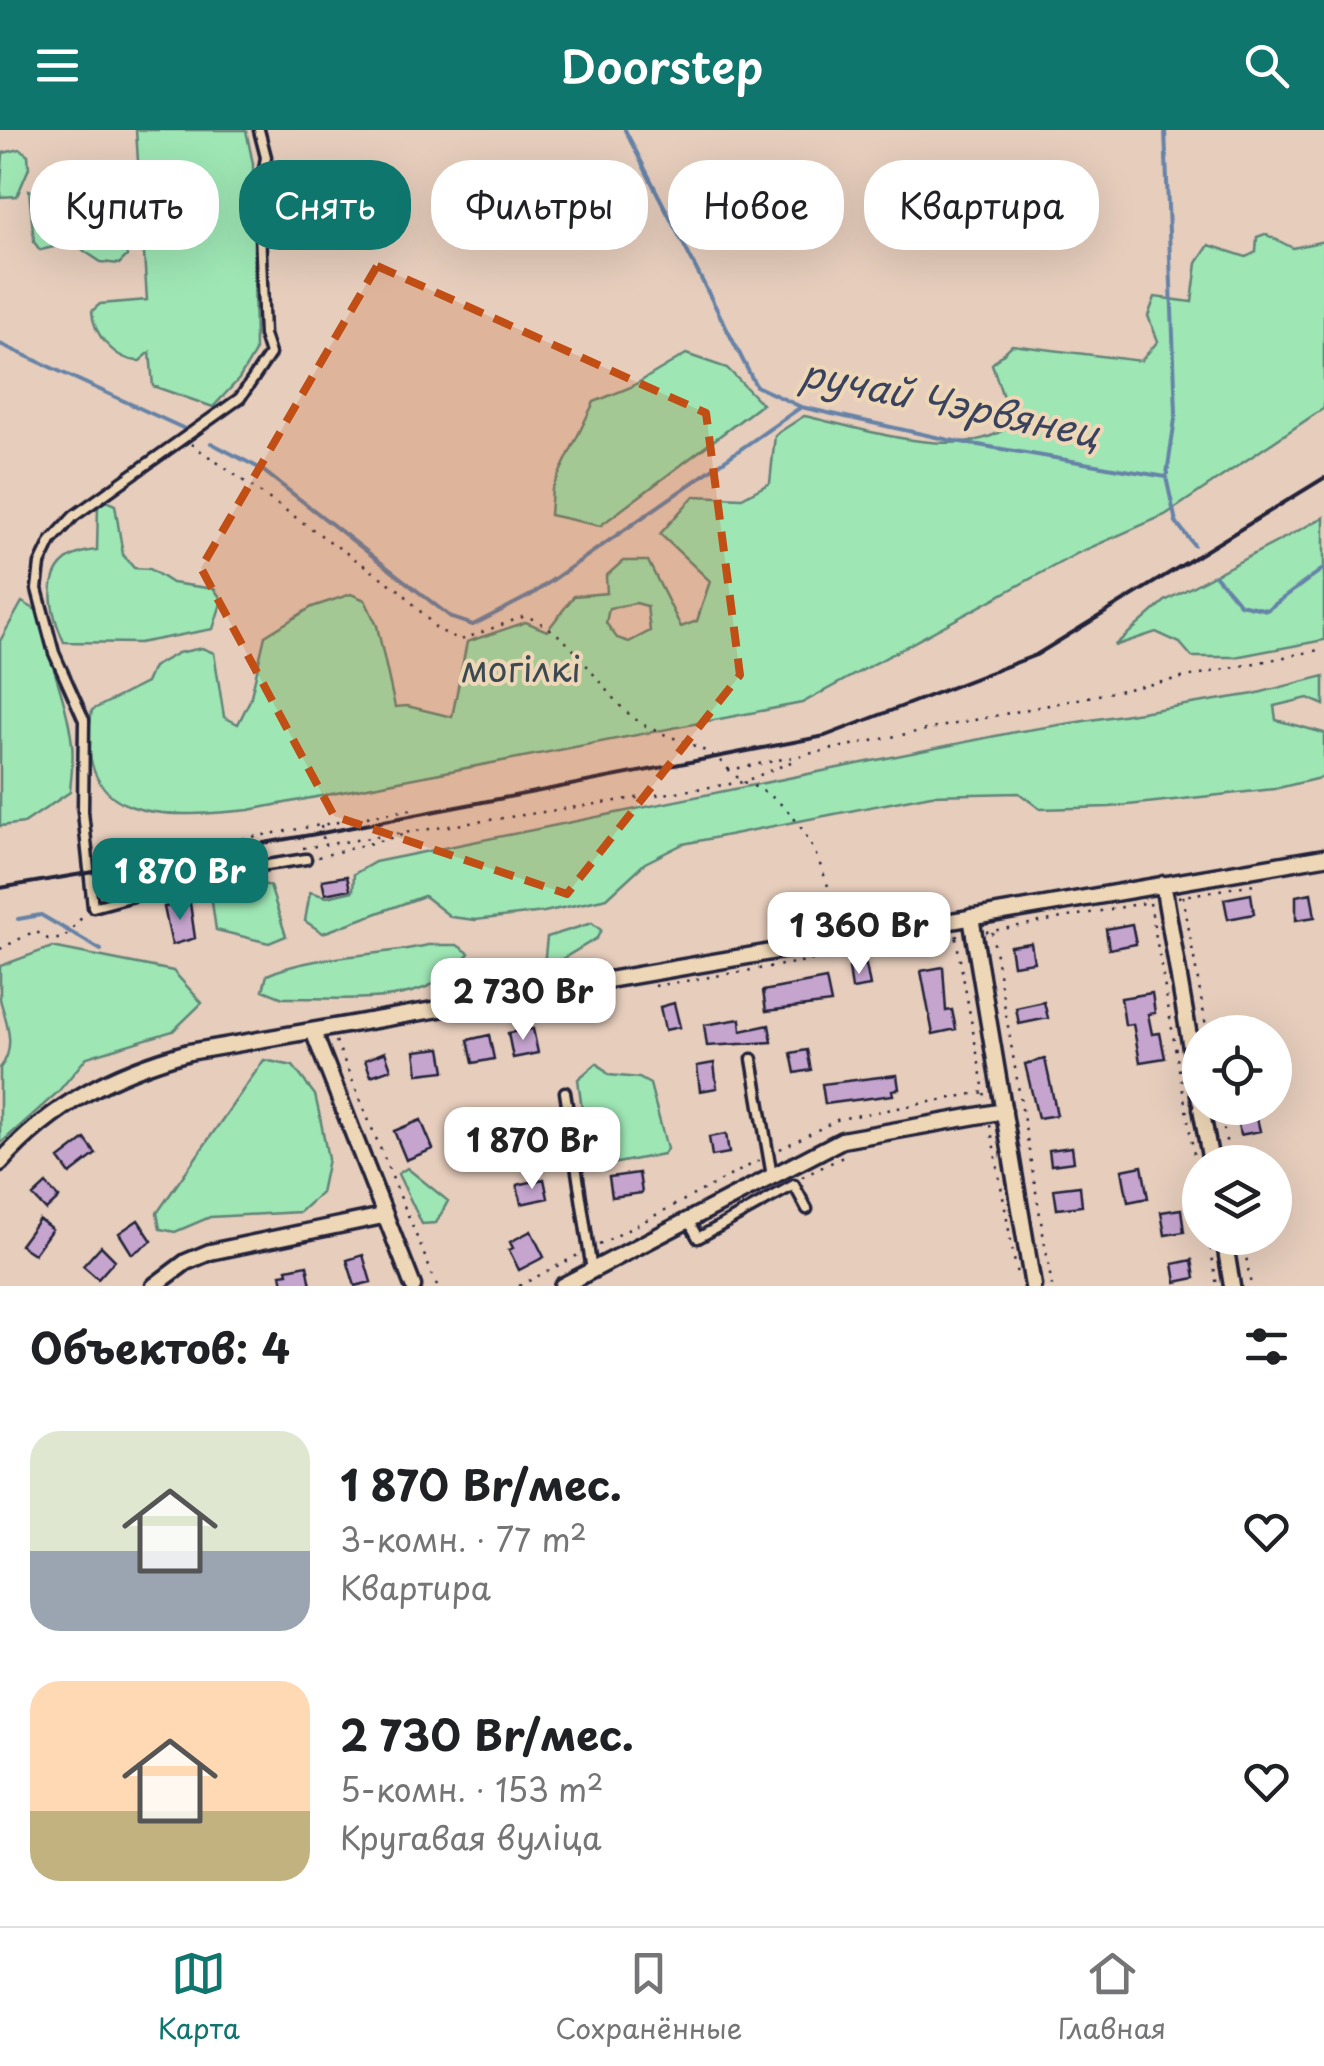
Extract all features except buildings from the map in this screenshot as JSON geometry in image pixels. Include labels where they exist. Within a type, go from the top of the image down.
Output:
[{"type":"street","points":[[0,1162],[55,1110],[110,1079],[189,1052],[970,917],[1159,895],[1324,856]]},
{"type":"street","points":[[1159,895],[1183,1015]]},
{"type":"street","points":[[970,917],[1033,1286]]},
{"type":"street","points":[[313,1031],[413,1286]]},
{"type":"street","points":[[562,1286],[820,1150],[864,1133],[1004,1110]]},
{"type":"street","points":[[154,1286],[186,1262],[210,1252],[383,1216]]},
{"type":"street","points":[[1227,1255],[1232,1286]]},
{"type":"lane","points":[[258,130],[266,157],[258,202],[264,335],[270,354],[240,398],[74,516],[51,541],[40,564],[36,588],[46,626],[84,720],[83,812],[94,907],[222,872],[306,859]]},
{"type":"lane","points":[[752,1059],[772,1176]]},
{"type":"lane","points":[[564,1092],[592,1271]]},
{"type":"lane","points":[[688,1220],[698,1238],[794,1185],[808,1209]]},
{"type":"path","points":[[186,440],[402,592],[438,630],[461,640],[525,616],[552,625],[586,661],[596,684],[638,722],[695,746],[744,782],[784,802],[818,853],[820,874],[844,938]]},
{"type":"path","points":[[729,770],[794,760],[892,734],[1016,714],[1324,649]]},
{"type":"path","points":[[306,859],[491,817],[744,782],[794,760]]},
{"type":"path","points":[[160,853],[412,809]]},
{"type":"path","points":[[320,826],[324,856]]},
{"type":"path","points":[[390,833],[408,834]]},
{"type":"path","points":[[640,989],[974,934],[1159,895],[1183,896],[1254,884]]},
{"type":"path","points":[[1159,895],[1194,1145]]},
{"type":"path","points":[[1183,896],[1204,1015]]},
{"type":"path","points":[[0,948],[35,931],[56,940],[94,907]]},
{"type":"path","points":[[992,930],[1052,1286]]},
{"type":"path","points":[[955,937],[984,1092]]},
{"type":"path","points":[[335,1038],[437,1286]]},
{"type":"path","points":[[990,1126],[1019,1286]]},
{"type":"path","points":[[1211,1255],[1217,1286]]},
{"type":"path","points":[[1246,1255],[1251,1286]]},
{"type":"highlighted area","points":[[377,266],[706,413],[740,675],[567,894],[334,816],[201,568]]},
{"type":"green space","points":[[136,130],[246,130],[252,160],[239,160],[239,250],[254,250],[255,352],[239,379],[213,407],[153,386],[150,352],[140,361],[123,357],[107,345],[93,320],[92,311],[100,304],[147,300],[144,250],[219,250],[219,160],[138,160]]},
{"type":"green space","points":[[20,149],[28,155],[29,168],[17,196],[0,197],[3,153]]},
{"type":"green space","name":"могілкі","points":[[1265,234],[1293,248],[1324,241],[1324,408],[1165,515],[1078,553],[802,703],[249,810],[157,812],[132,806],[111,795],[96,776],[89,748],[92,710],[146,683],[153,667],[178,653],[202,648],[214,653],[224,717],[238,724],[250,700],[265,636],[312,607],[351,594],[365,600],[377,626],[395,707],[407,706],[452,717],[467,642],[526,622],[547,631],[574,596],[607,593],[606,576],[623,561],[648,561],[681,627],[697,621],[710,581],[660,534],[694,496],[742,498],[770,483],[775,435],[804,416],[883,435],[940,443],[991,436],[1012,424],[992,364],[1012,345],[1141,361],[1158,341],[1148,316],[1155,297],[1192,302],[1197,263],[1209,245],[1246,257],[1256,252],[1257,237]],"holes":[[[636,603],[647,606],[650,631],[629,642],[617,638],[606,623],[609,608]]]},
{"type":"green space","points":[[83,250],[126,250],[127,256],[119,264],[101,262]]},
{"type":"green space","points":[[686,354],[727,368],[762,404],[600,526],[550,515],[552,489],[594,402],[631,387]]},
{"type":"green space","points":[[106,501],[115,505],[123,555],[134,568],[150,569],[172,583],[214,589],[222,600],[213,629],[139,643],[64,642],[54,611],[52,583],[65,561],[97,550],[98,505]]},
{"type":"green space","points":[[1324,517],[1324,640],[1235,657],[1192,657],[1180,643],[1156,632],[1114,646],[1165,601]]},
{"type":"green space","points":[[22,602],[38,611],[66,711],[73,750],[70,792],[24,823],[0,826],[0,641]]},
{"type":"green space","points":[[1324,676],[1324,705],[1308,698],[1274,706],[1276,720],[1324,733],[1324,777],[1274,789],[1110,807],[1040,809],[1019,793],[931,795],[683,844],[645,863],[607,898],[544,912],[475,920],[451,917],[424,896],[323,933],[305,921],[310,892],[327,897],[353,891],[354,874],[375,862],[1015,732],[1254,694]]},
{"type":"green space","points":[[241,878],[270,886],[286,936],[269,943],[216,930],[210,888],[217,880]]},
{"type":"green space","points":[[592,923],[601,930],[597,938],[552,965],[544,965],[547,937]]},
{"type":"green space","points":[[428,945],[457,945],[469,953],[453,972],[433,984],[385,997],[283,998],[263,990],[267,975],[286,968]]},
{"type":"green space","points":[[52,947],[173,971],[202,1003],[173,1031],[87,1057],[58,1092],[0,1144],[0,1068],[9,1042],[0,999],[0,966]]},
{"type":"green space","points":[[264,1060],[293,1066],[315,1095],[328,1159],[321,1193],[300,1212],[210,1217],[175,1232],[160,1229],[157,1213]]},
{"type":"green space","points":[[597,1063],[609,1075],[639,1078],[650,1084],[667,1149],[663,1154],[597,1167],[589,1164],[578,1079]]},
{"type":"green space","points":[[407,1168],[448,1201],[436,1223],[422,1224],[398,1174]]},
{"type":"waterway","name":"ручай Чэрвянец","points":[[625,130],[756,386],[801,407],[949,440],[1166,477],[1176,522],[1194,545]]},
{"type":"waterway","points":[[1165,130],[1176,412],[1167,474]]},
{"type":"waterway","points":[[0,344],[185,429]]},
{"type":"waterway","points":[[211,443],[261,469],[452,618],[473,625],[531,595],[801,407]]},
{"type":"waterway","name":"ручай Чэрвянец","points":[[1215,575],[1240,604],[1267,610],[1324,568]]},
{"type":"waterway","points":[[18,919],[41,915],[101,950]]},
{"type":"railway","points":[[0,888],[322,833],[825,736],[1036,655],[1324,478]]}]
